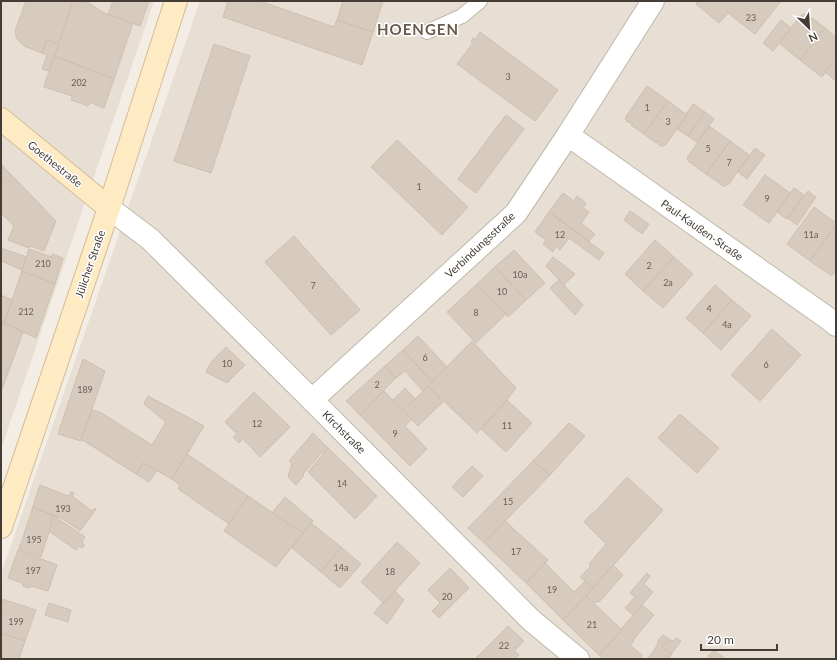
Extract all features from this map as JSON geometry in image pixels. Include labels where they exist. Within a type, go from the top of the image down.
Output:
[{"type":"main road","name":"Jülicher Straße","points":[[1,526],[109,208],[176,1]]},
{"type":"main road","name":"Goethestraße","points":[[1,119],[109,208]]},
{"type":"street","name":"Verbindungsstraße","points":[[312,400],[516,213],[568,135],[653,1]]},
{"type":"street","name":"Paul-Kaußen-Straße","points":[[568,135],[836,325]]},
{"type":"street","name":"Kirchstraße","points":[[109,208],[150,239],[531,620],[578,659]]},
{"type":"lane","points":[[427,32],[462,16],[480,1]]},
{"type":"shaded area","points":[[1,1],[154,1],[1,449]]},
{"type":"shaded area","points":[[200,1],[836,1],[836,659],[1,659],[1,574]]},
{"type":"building","points":[[26,1],[73,1],[59,44],[47,40],[42,53],[24,46],[17,39],[15,31]]},
{"type":"building","points":[[73,1],[85,1],[108,15],[133,23],[114,79],[54,56]]},
{"type":"building","points":[[113,1],[149,1],[140,26],[108,14]]},
{"type":"building","points":[[228,1],[260,1],[334,27],[337,20],[373,32],[362,65],[223,17]]},
{"type":"building","points":[[343,1],[383,1],[373,32],[337,20]]},
{"type":"building","points":[[698,1],[781,1],[755,34],[728,13],[719,23],[696,4]]},
{"type":"building","points":[[802,14],[810,17],[811,20],[812,18],[825,28],[800,60],[779,43]]},
{"type":"building","points":[[781,20],[791,28],[773,51],[763,43]]},
{"type":"building","points":[[825,28],[836,37],[836,58],[822,77],[800,60]]},
{"type":"building","points":[[480,32],[558,90],[535,121],[457,64],[473,43],[471,42],[473,38],[476,39]]},
{"type":"building","points":[[47,40],[59,44],[49,71],[42,69],[47,55],[42,53]]},
{"type":"building","points":[[214,44],[250,56],[211,173],[174,161]]},
{"type":"building","points":[[54,56],[114,79],[104,108],[89,102],[88,106],[71,100],[72,96],[44,87]]},
{"type":"building","points":[[836,58],[836,81],[825,72]]},
{"type":"building","points":[[647,86],[668,101],[644,134],[631,125],[632,123],[627,122],[625,118]]},
{"type":"building","points":[[668,101],[687,115],[666,144],[661,146],[657,141],[656,143],[644,134]]},
{"type":"building","points":[[693,104],[705,112],[688,136],[677,129]]},
{"type":"building","points":[[705,112],[714,119],[697,142],[688,136]]},
{"type":"building","points":[[506,115],[524,129],[476,193],[458,179]]},
{"type":"building","points":[[709,126],[730,141],[706,174],[692,164],[694,163],[688,161],[687,158]]},
{"type":"building","points":[[397,140],[468,207],[442,235],[371,167]]},
{"type":"building","points":[[730,141],[749,155],[729,184],[723,186],[720,184],[720,181],[719,183],[706,174]]},
{"type":"building","points":[[755,148],[765,155],[747,179],[738,172]]},
{"type":"building","points":[[2,165],[56,221],[44,251],[30,246],[29,248],[8,240],[14,226],[1,213]]},
{"type":"building","points":[[765,175],[790,193],[769,223],[743,205]]},
{"type":"building","points":[[794,188],[804,195],[787,219],[777,212]]},
{"type":"building","points":[[808,191],[816,197],[797,225],[788,218]]},
{"type":"building","points":[[563,193],[574,201],[577,196],[586,203],[583,208],[589,212],[581,223],[595,234],[589,241],[549,212]]},
{"type":"building","points":[[814,207],[836,223],[836,225],[810,261],[787,244]]},
{"type":"building","points":[[630,211],[649,224],[642,234],[624,220]]},
{"type":"building","points":[[549,212],[604,253],[599,260],[569,238],[560,250],[556,247],[553,252],[543,244],[546,240],[535,232]]},
{"type":"building","points":[[836,225],[836,271],[832,276],[810,261]]},
{"type":"building","points":[[294,236],[360,310],[331,335],[265,262]]},
{"type":"building","points":[[655,240],[674,257],[643,291],[625,274]]},
{"type":"building","points":[[1,248],[27,257],[22,270],[1,261]]},
{"type":"building","points":[[29,249],[52,257],[52,254],[63,258],[55,284],[22,271]]},
{"type":"building","points":[[514,250],[545,283],[526,300],[495,267]]},
{"type":"building","points":[[553,257],[575,274],[564,285],[546,266]]},
{"type":"building","points":[[674,257],[693,274],[663,308],[643,291]]},
{"type":"building","points":[[495,267],[526,300],[508,317],[477,284]]},
{"type":"building","points":[[22,271],[55,284],[36,338],[4,323]]},
{"type":"building","points":[[559,280],[583,305],[575,315],[550,288]]},
{"type":"building","points":[[477,284],[506,314],[476,343],[447,312]]},
{"type":"building","points":[[715,285],[732,300],[703,333],[686,318]]},
{"type":"building","points":[[1,295],[12,300],[4,323],[1,322]]},
{"type":"building","points":[[732,300],[751,316],[721,350],[703,333]]},
{"type":"building","points":[[1,322],[23,332],[1,392]]},
{"type":"building","points":[[772,329],[801,355],[760,401],[731,375]]},
{"type":"building","points":[[418,336],[447,367],[433,381],[403,350]]},
{"type":"building","points":[[472,341],[516,388],[477,433],[428,386]]},
{"type":"building","points":[[226,347],[245,365],[227,383],[206,372],[211,362]]},
{"type":"building","points":[[403,350],[433,381],[423,391],[405,371],[396,378],[385,366]]},
{"type":"building","points":[[83,359],[105,371],[81,441],[58,434]]},
{"type":"building","points":[[385,366],[396,378],[360,415],[346,401]]},
{"type":"building","points":[[428,386],[443,402],[418,426],[403,411]]},
{"type":"building","points":[[405,388],[415,399],[403,411],[393,400]]},
{"type":"building","points":[[384,391],[412,419],[405,426],[427,449],[410,466],[360,415]]},
{"type":"building","points":[[254,392],[290,427],[260,457],[243,439],[239,443],[233,437],[237,434],[225,422]]},
{"type":"building","points":[[148,396],[204,426],[172,479],[143,463],[136,474],[81,439],[92,410],[100,412],[152,445],[166,422],[144,404]]},
{"type":"building","points":[[507,400],[532,423],[506,452],[481,429]]},
{"type":"building","points":[[680,414],[719,448],[697,473],[658,438]]},
{"type":"building","points":[[569,423],[585,436],[550,475],[533,461]]},
{"type":"building","points":[[313,433],[328,448],[323,453],[322,452],[303,474],[304,475],[296,485],[288,477],[292,463],[289,461]]},
{"type":"building","points":[[328,448],[377,496],[355,519],[308,472]]},
{"type":"building","points":[[187,454],[248,496],[229,524],[178,489],[180,485],[172,479]]},
{"type":"building","points":[[533,461],[550,475],[484,543],[468,528]]},
{"type":"building","points":[[143,463],[157,470],[149,482],[136,474]]},
{"type":"building","points":[[472,466],[483,476],[463,497],[452,487]]},
{"type":"building","points":[[627,477],[663,510],[593,588],[580,577],[591,566],[589,564],[606,544],[584,522]]},
{"type":"building","points":[[40,485],[68,496],[71,492],[74,493],[72,496],[92,511],[95,508],[96,509],[80,531],[63,519],[33,507]]},
{"type":"building","points":[[248,496],[303,533],[276,567],[224,531]]},
{"type":"building","points":[[285,497],[313,521],[303,533],[272,513]]},
{"type":"building","points":[[33,507],[54,516],[41,557],[19,549]]},
{"type":"building","points":[[54,516],[85,537],[82,542],[85,545],[82,548],[79,546],[76,550],[49,531]]},
{"type":"building","points":[[505,521],[548,560],[526,583],[484,543]]},
{"type":"building","points":[[311,523],[341,547],[321,572],[292,548]]},
{"type":"building","points":[[397,542],[420,563],[384,603],[361,582]]},
{"type":"building","points":[[341,547],[361,564],[340,588],[321,572]]},
{"type":"building","points":[[18,550],[57,565],[48,591],[31,586],[29,588],[23,586],[22,583],[8,578]]},
{"type":"building","points":[[545,563],[574,592],[585,581],[593,588],[563,620],[526,583]]},
{"type":"building","points":[[613,565],[623,575],[600,601],[593,603],[586,596]]},
{"type":"building","points":[[450,568],[469,588],[439,618],[432,611],[440,603],[428,590]]},
{"type":"building","points":[[647,573],[650,576],[644,584],[653,592],[633,615],[625,608],[635,597],[630,593]]},
{"type":"building","points":[[395,591],[404,600],[387,624],[374,613]]},
{"type":"building","points":[[586,596],[622,630],[599,655],[563,620]]},
{"type":"building","points":[[2,599],[36,610],[25,641],[1,633]]},
{"type":"building","points":[[49,603],[71,610],[68,622],[45,615]]},
{"type":"building","points":[[642,605],[654,615],[630,645],[642,655],[640,659],[604,659],[599,655]]},
{"type":"building","points":[[508,626],[524,641],[514,651],[519,655],[515,659],[475,659]]},
{"type":"building","points":[[1,633],[25,641],[19,659],[1,659]]},
{"type":"building","points":[[663,635],[669,639],[662,647],[672,654],[668,659],[648,659],[658,644],[658,640]]},
{"type":"building","points":[[676,638],[681,641],[671,654],[662,647],[669,639],[673,641]]},
{"type":"building","points":[[714,650],[725,659],[712,659],[708,656]]},
{"type":"district","name":"HOENGEN","points":[[418,30]]}]
